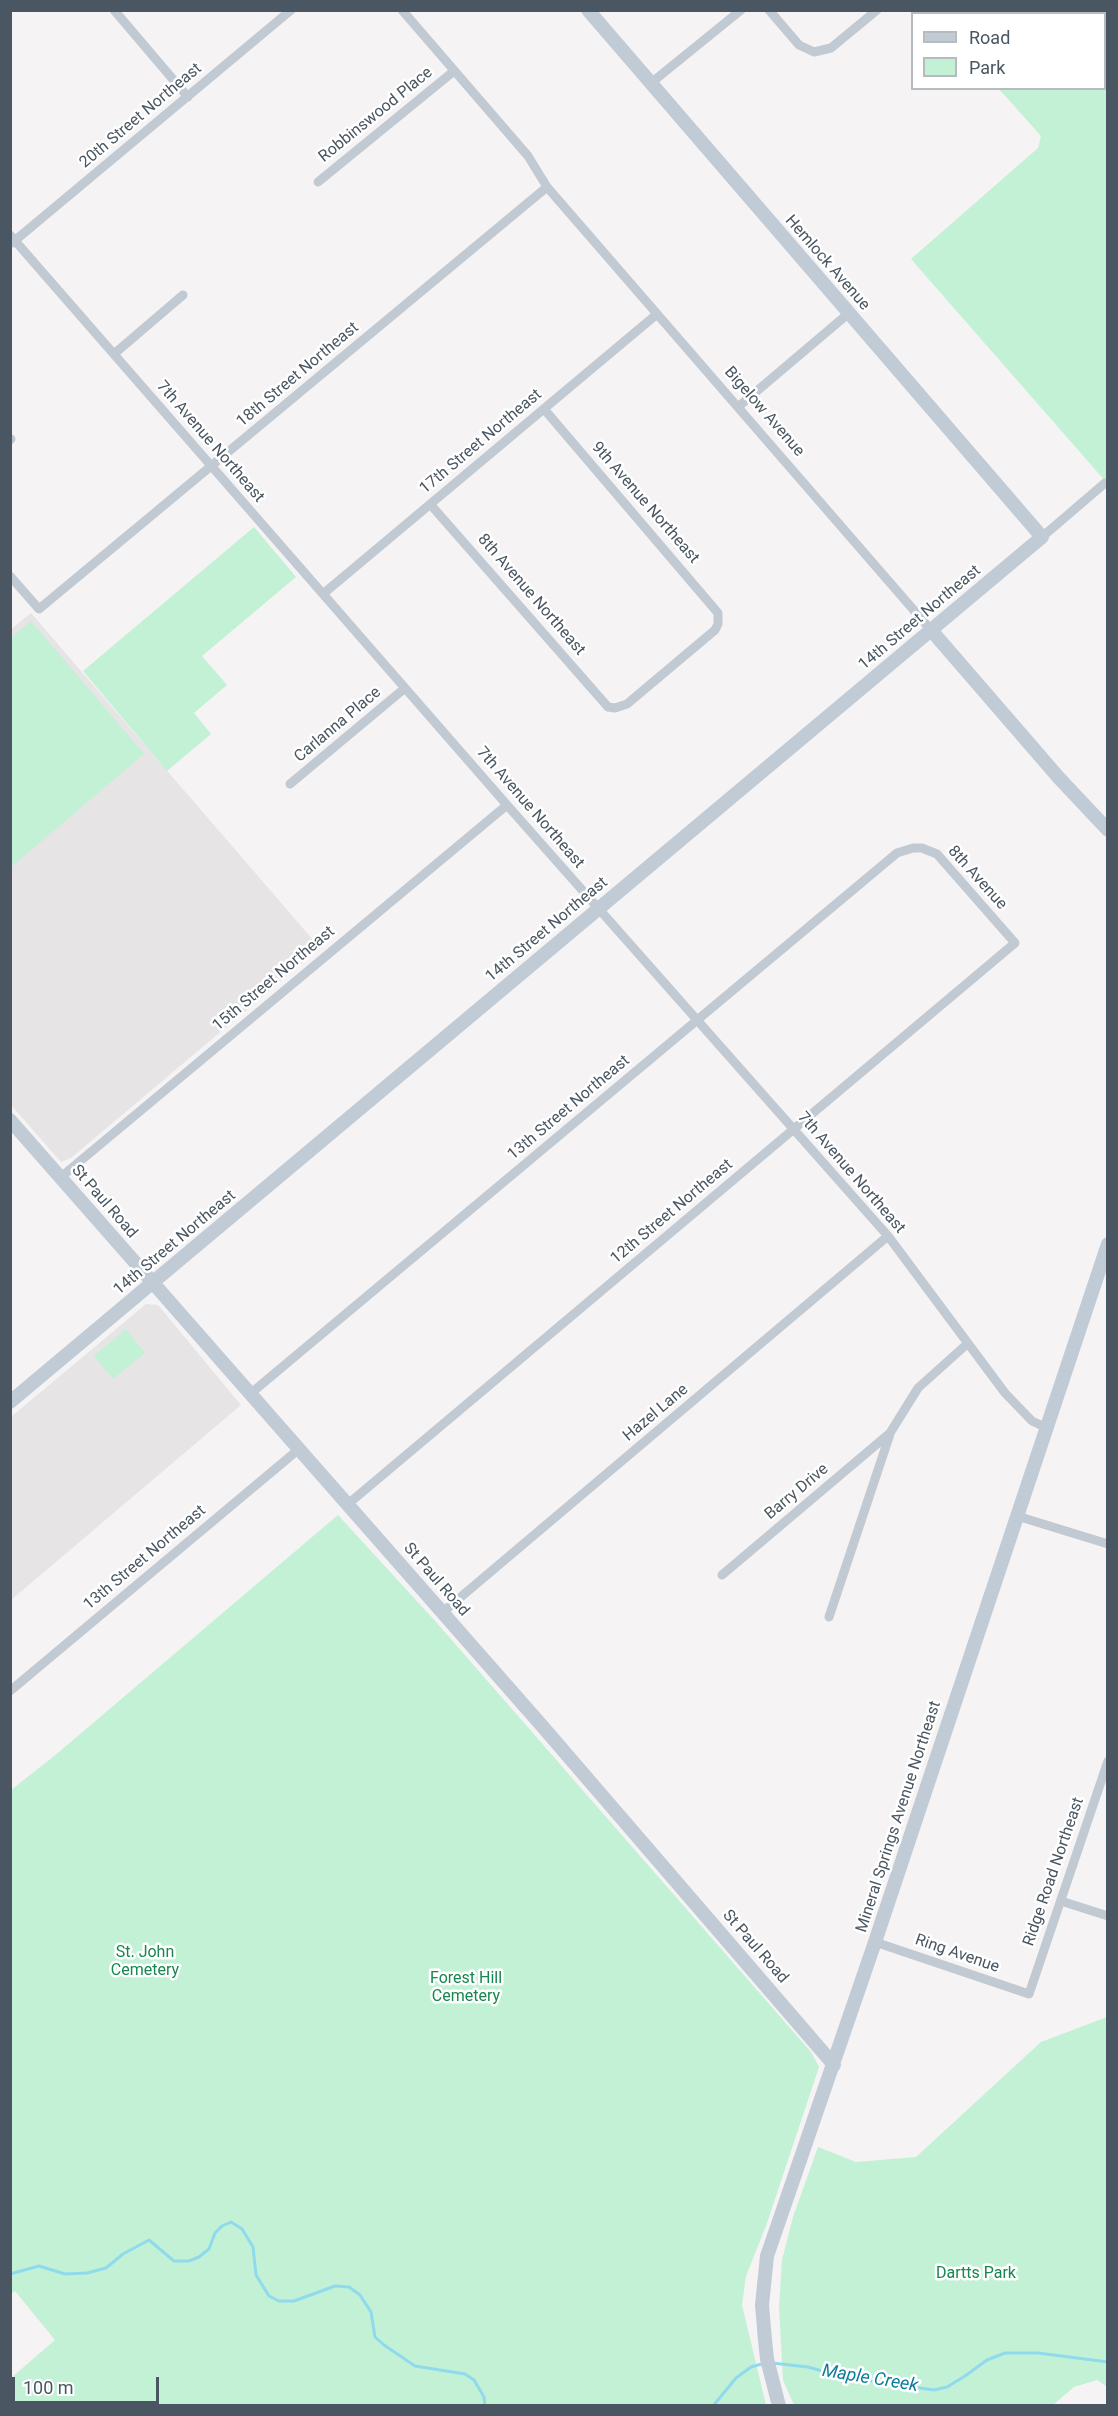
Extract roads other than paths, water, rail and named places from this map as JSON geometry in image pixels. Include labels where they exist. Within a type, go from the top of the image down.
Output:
[{"type":"street","points":[[114,10],[188,97]]},
{"type":"street","name":"20th Street Northeast","points":[[12,240],[291,10]]},
{"type":"street","name":"Bigelow Avenue","points":[[402,10],[528,156],[548,187],[657,314],[1059,778],[1107,830]]},
{"type":"street","name":"Hemlock Avenue","points":[[588,10],[1042,537]]},
{"type":"street","points":[[651,83],[741,10]]},
{"type":"street","points":[[769,10],[799,45],[814,52],[831,48],[877,10]]},
{"type":"street","name":"Robbinswood Place","points":[[318,182],[454,71]]},
{"type":"street","name":"18th Street Northeast","points":[[10,576],[39,609],[548,187]]},
{"type":"street","name":"7th Avenue Northeast","points":[[12,240],[598,909],[888,1236],[967,1344],[1018,1407],[1032,1421],[1047,1428]]},
{"type":"street","points":[[114,354],[183,295]]},
{"type":"street","points":[[738,406],[849,313]]},
{"type":"street","name":"17th Street Northeast","points":[[323,594],[657,314]]},
{"type":"street","name":"9th Avenue Northeast","points":[[544,409],[715,608],[719,620],[715,630],[627,704],[615,708],[608,707]]},
{"type":"street","name":"14th Street Northeast","points":[[10,1402],[1105,483]]},
{"type":"street","name":"8th Avenue Northeast","points":[[430,504],[608,707]]},
{"type":"street","name":"Carlanna Place","points":[[290,784],[405,688]]},
{"type":"street","name":"15th Street Northeast","points":[[61,1178],[507,804]]},
{"type":"street","name":"8th Avenue","points":[[908,848],[922,848],[937,854],[1015,943]]},
{"type":"street","name":"13th Street Northeast","points":[[250,1394],[897,853],[908,848]]},
{"type":"street","name":"12th Street Northeast","points":[[348,1504],[1015,943]]},
{"type":"street","name":"St Paul Road","points":[[10,1120],[443,1612],[834,2065]]},
{"type":"street","name":"Hazel Lane","points":[[443,1612],[888,1236]]},
{"type":"street","name":"Mineral Springs Avenue Northeast","points":[[779,2405],[767,2359],[762,2305],[767,2256],[834,2065],[1107,1244]]},
{"type":"street","name":"Barry Drive","points":[[829,1617],[890,1433],[918,1388],[967,1344]]},
{"type":"street","name":"Barry Drive","points":[[722,1575],[890,1433]]},
{"type":"street","name":"13th Street Northeast","points":[[10,1691],[299,1449]]},
{"type":"street","points":[[1017,1516],[1107,1544]]},
{"type":"street","name":"Ridge Road Northeast","points":[[1029,1994],[1107,1761]]},
{"type":"street","points":[[1060,1900],[1107,1916]]},
{"type":"street","name":"Ring Avenue","points":[[875,1942],[1029,1994]]},
{"type":"waterway","name":"Maple Creek","points":[[10,2274],[39,2266],[65,2274],[87,2273],[106,2268],[123,2254],[149,2240],[174,2261],[189,2261],[209,2249],[215,2233],[222,2226],[231,2222],[242,2229],[253,2247],[256,2275],[269,2296],[279,2301],[294,2301],[335,2286],[349,2287],[360,2295],[371,2312],[375,2337],[384,2345],[415,2366],[465,2374],[474,2380],[484,2397],[485,2406]]},
{"type":"waterway","name":"Maple Creek","points":[[772,2363],[808,2367],[843,2377],[934,2390],[947,2387],[987,2360],[1005,2353],[1038,2353],[1108,2362]]},
{"type":"waterway","name":"Maple Creek","points":[[713,2406],[736,2378],[751,2367],[765,2363]]},
{"type":"park label","name":"St. John Cemetery","points":[[145,1962]]},
{"type":"park label","name":"Forest Hill Cemetery","points":[[466,1988]]},
{"type":"park label","name":"Dartts Park","points":[[976,2274]]}]
